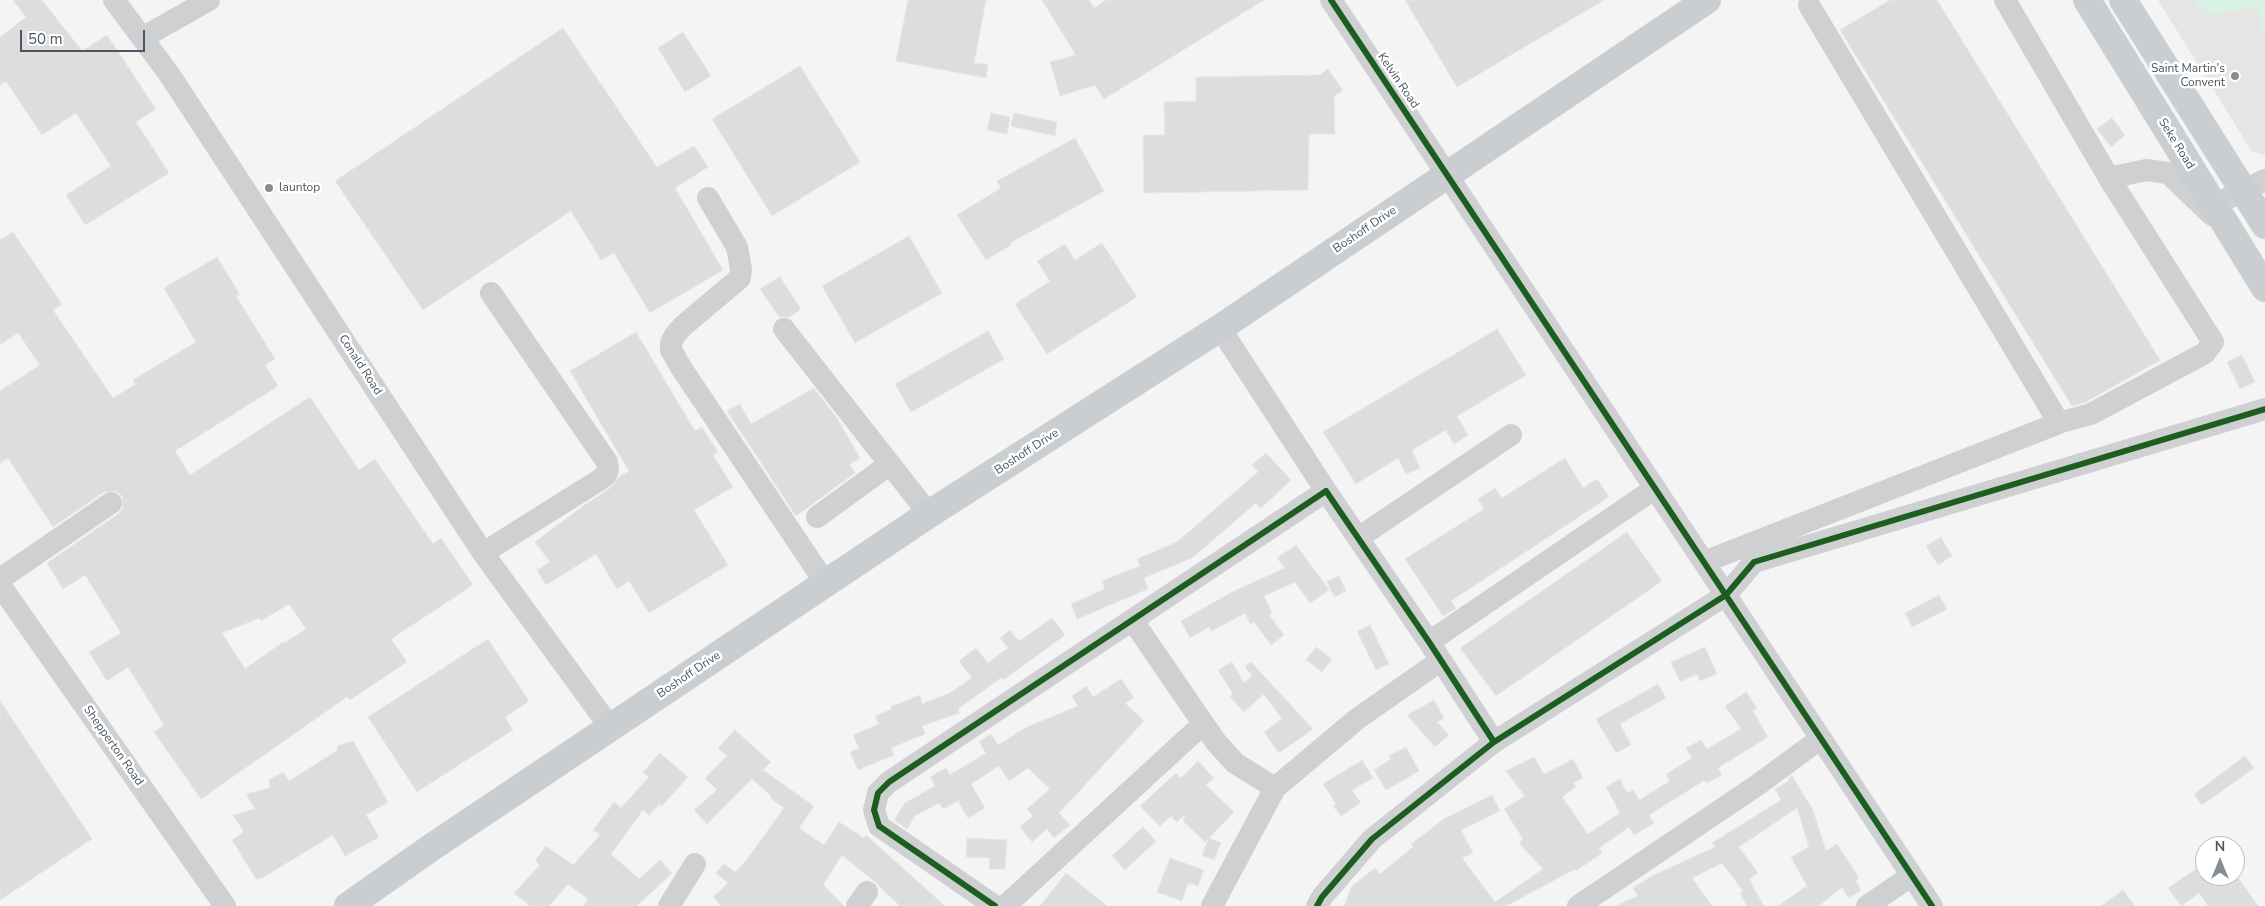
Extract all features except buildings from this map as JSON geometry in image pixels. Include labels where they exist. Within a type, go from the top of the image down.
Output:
[{"type":"main road","name":"Boshoff Drive","points":[[348,906],[610,727],[929,514],[1220,328],[1707,0]]},
{"type":"main road","name":"Seke Road","points":[[2087,0],[2265,288]]},
{"type":"main road","points":[[2123,0],[2255,186],[2265,224]]},
{"type":"street","name":"Conald Road","points":[[114,0],[169,74],[483,553],[610,727]]},
{"type":"street","points":[[142,38],[208,0]]},
{"type":"street","name":"Kelvin Road","points":[[1330,0],[1932,906]]},
{"type":"street","points":[[2004,0],[2109,178],[2213,342],[2205,353],[2091,414],[2054,424]]},
{"type":"street","points":[[1704,562],[2059,423],[1812,2]]},
{"type":"street","points":[[2109,178],[2146,170],[2168,173],[2232,235]]},
{"type":"street","points":[[2214,205],[2255,186]]},
{"type":"street","points":[[708,198],[737,247],[741,269],[740,278],[683,326],[671,343],[671,350],[826,584]]},
{"type":"street","points":[[483,553],[601,479],[606,475],[608,468],[607,462],[491,293]]},
{"type":"street","points":[[1220,328],[1326,491],[1429,642],[1494,742]]},
{"type":"street","points":[[784,329],[929,514]]},
{"type":"street","points":[[1316,906],[1372,838],[1494,742],[1726,595],[1754,562],[2265,409]]},
{"type":"street","points":[[1358,538],[1511,436]]},
{"type":"street","points":[[817,517],[890,464]]},
{"type":"street","points":[[1429,642],[1654,490]]},
{"type":"street","points":[[996,906],[879,826],[874,810],[878,793],[889,782],[1326,491]]},
{"type":"street","points":[[0,579],[111,503]]},
{"type":"street","name":"Shepperton Road","points":[[0,585],[225,906]]},
{"type":"street","points":[[1133,621],[1216,742],[1235,763],[1275,788]]},
{"type":"street","points":[[1212,906],[1275,788],[1357,719],[1440,661]]},
{"type":"street","points":[[1005,906],[1203,724]]},
{"type":"street","points":[[1578,906],[1756,786],[1820,738]]},
{"type":"street","points":[[669,906],[695,864]]},
{"type":"street","points":[[1867,906],[1911,876]]},
{"type":"shaded area","name":"Saint Martin's Convent","points":[[2158,0],[2265,0],[2265,155],[2252,152]]},
{"type":"green space","points":[[2194,0],[2265,0],[2265,37],[2257,6],[2210,15]]},
{"type":"cycle path","points":[[1331,0],[1932,906]]},
{"type":"cycle path","points":[[1317,906],[1322,897],[1372,839],[1494,742],[1726,595],[1754,562],[2265,409]]},
{"type":"cycle path","points":[[995,906],[879,826],[874,810],[878,793],[889,782],[1326,491],[1429,642],[1494,742]]},
{"type":"place","name":"Saint Martin's Convent","points":[[2235,76]]},
{"type":"place","name":"launtop","points":[[269,188]]}]
